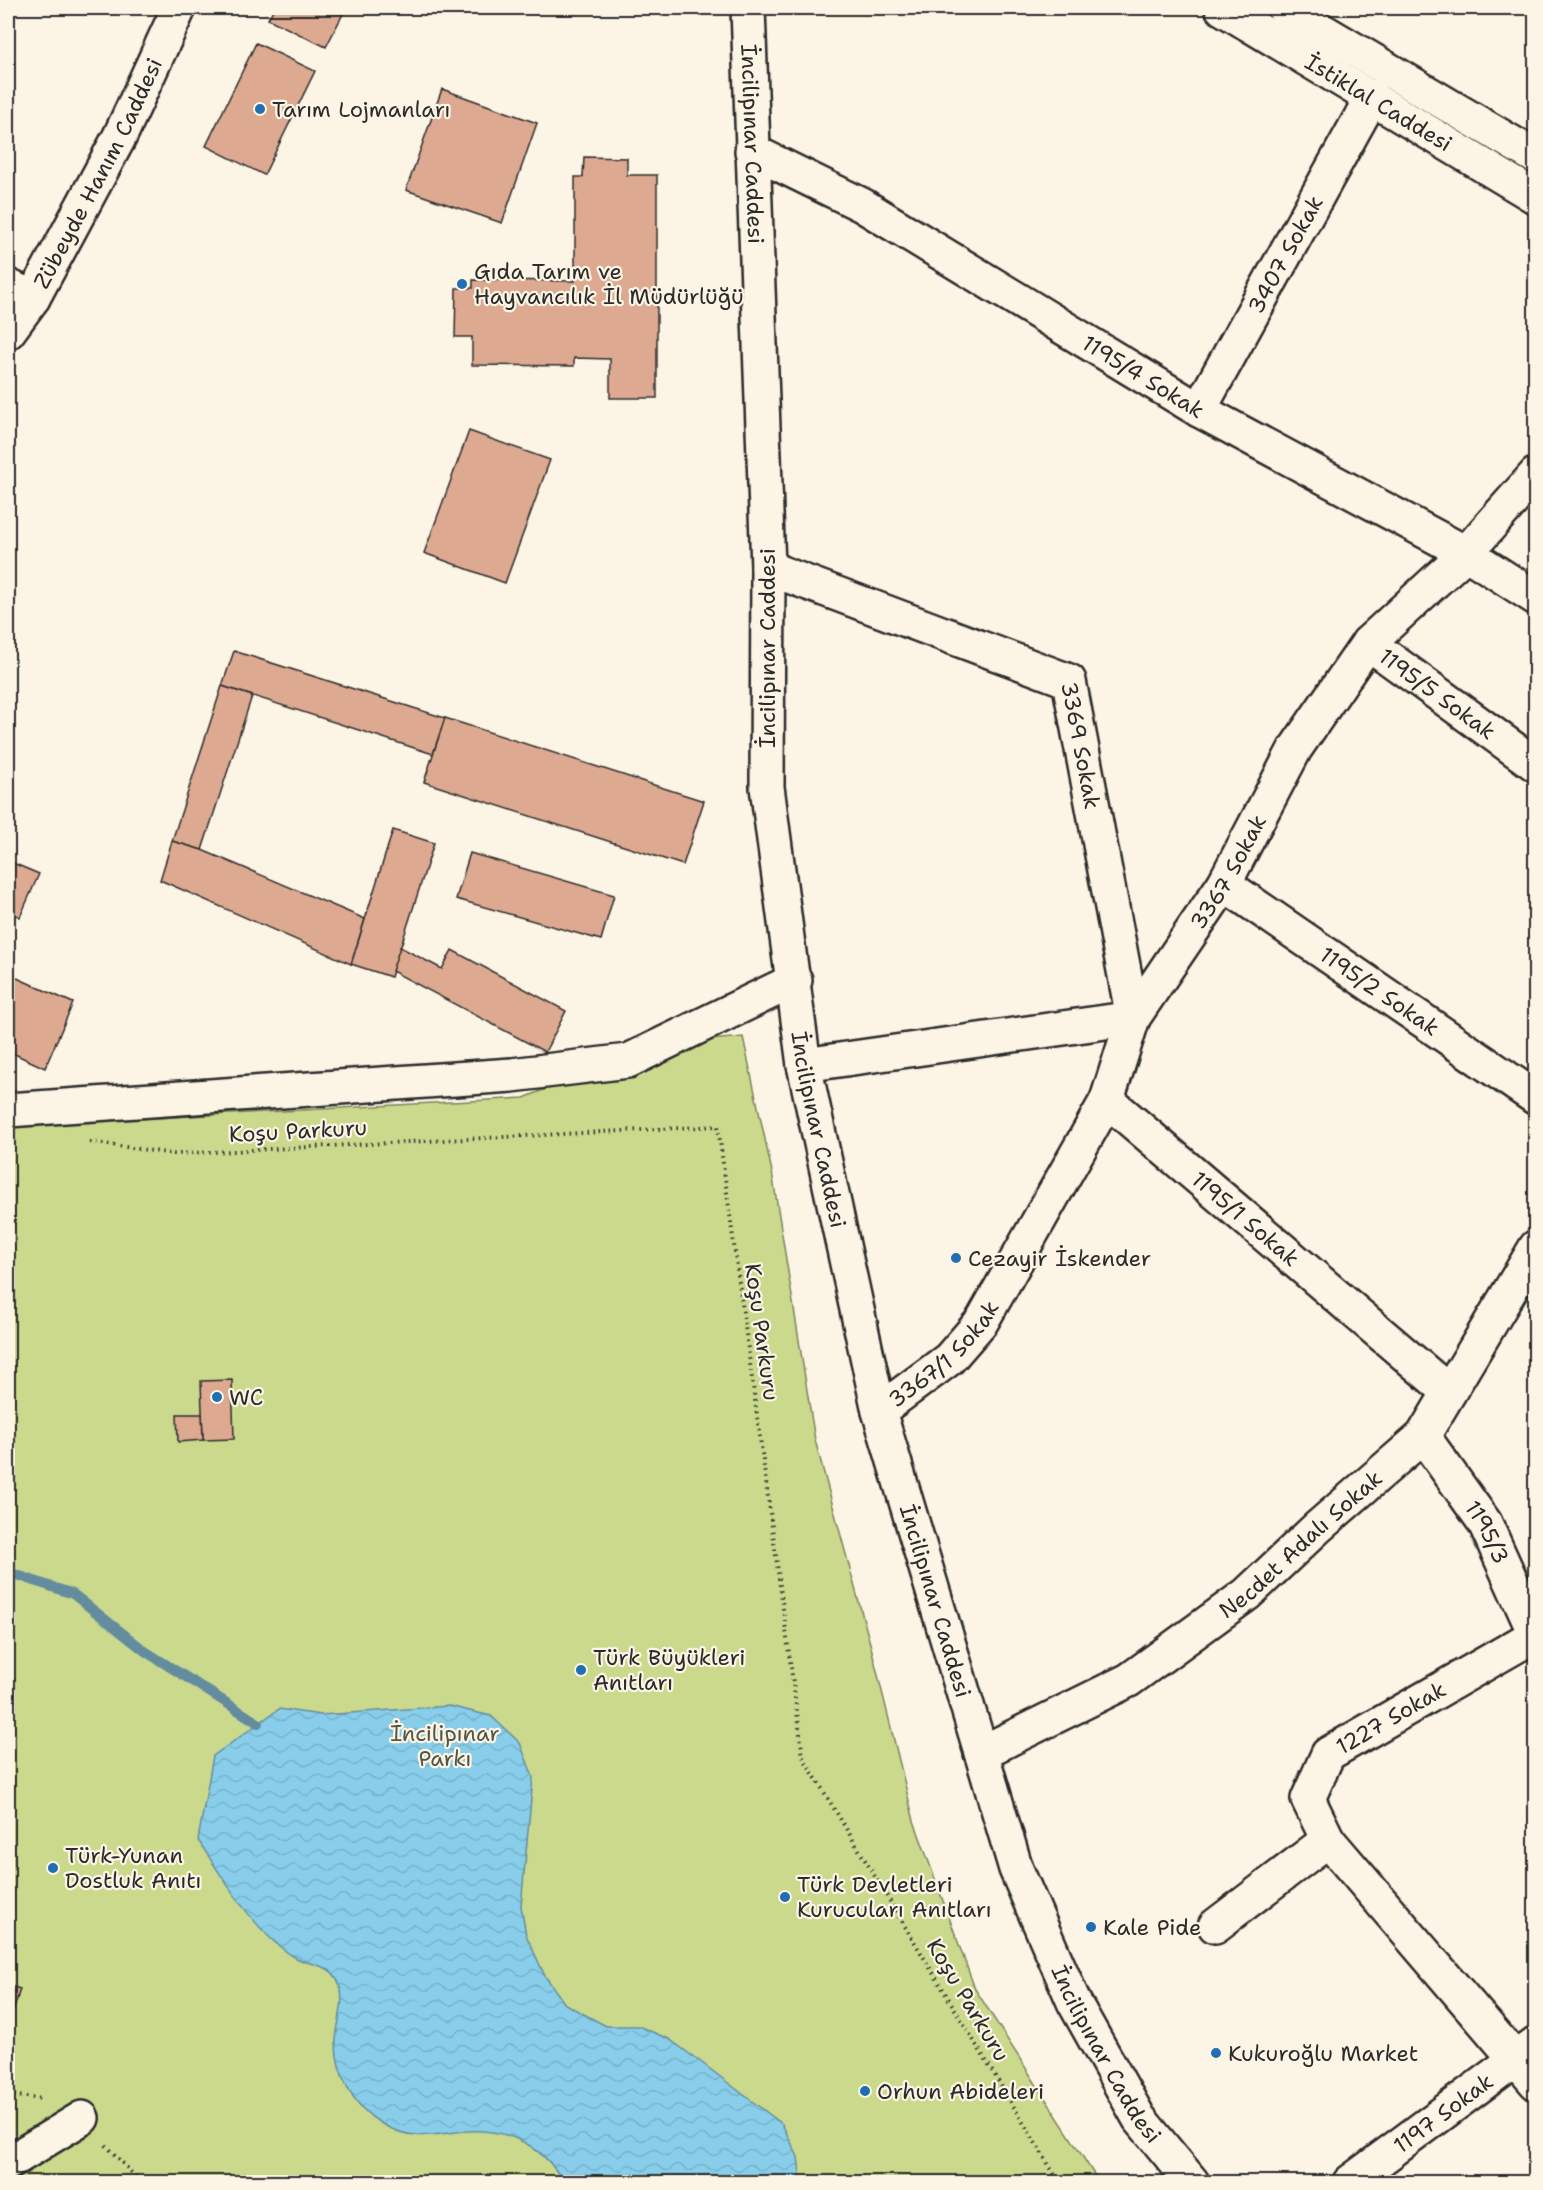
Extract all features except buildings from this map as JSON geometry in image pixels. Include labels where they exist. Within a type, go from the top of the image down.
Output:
[{"type":"street","name":"Zübeyde Hanım Caddesi","points":[[8,332],[20,292],[120,136],[179,8]]},
{"type":"street","name":"İncilipınar Caddesi","points":[[748,8],[768,568],[767,787],[795,980],[804,1065],[879,1411],[1016,1869],[1074,2002],[1138,2118],[1192,2182]]},
{"type":"street","name":"İstiklal Caddesi","points":[[1222,8],[1536,197]]},
{"type":"street","points":[[1284,8],[1536,157]]},
{"type":"street","name":"3407 Sokak","points":[[1199,410],[1372,97]]},
{"type":"street","name":"1195/4 Sokak","points":[[752,151],[862,205],[1199,410],[1466,553],[1536,598]]},
{"type":"street","name":"3367 Sokak","points":[[1133,1018],[1224,884],[1295,749],[1368,643],[1466,553],[1536,474]]},
{"type":"street","name":"3369 Sokak","points":[[768,568],[1069,681],[1133,1018]]},
{"type":"street","name":"1195/5 Sokak","points":[[1368,643],[1536,765]]},
{"type":"street","name":"1195/2 Sokak","points":[[1224,884],[1536,1098]]},
{"type":"street","points":[[8,1110],[512,1075],[628,1061],[795,980]]},
{"type":"street","points":[[804,1065],[1133,1018],[1107,1100]]},
{"type":"street","name":"1195/1 Sokak","points":[[1107,1100],[1449,1392]]},
{"type":"street","name":"3367/1 Sokak","points":[[879,1411],[949,1359],[982,1320],[1107,1100]]},
{"type":"street","name":"Necdet Adalı Sokak","points":[[981,1753],[1129,1680],[1247,1594],[1317,1528],[1423,1436],[1536,1247]]},
{"type":"street","name":"1195/3","points":[[1423,1436],[1485,1523],[1535,1635]]},
{"type":"street","name":"1227 Sokak","points":[[1529,2062],[1328,1840],[1308,1799],[1328,1754],[1535,1635]]},
{"type":"street","points":[[1215,1926],[1328,1840]]},
{"type":"street","name":"1197 Sokak","points":[[1350,2182],[1529,2062]]},
{"type":"street","points":[[8,2163],[82,2118]]},
{"type":"path","name":"Koşu Parkuru","points":[[79,1141],[174,1154],[718,1126],[803,1757],[1059,2182]]},
{"type":"green space","name":"İncilipınar Parkı","points":[[743,1037],[772,1172],[815,1440],[871,1647],[914,1821],[975,1989],[1099,2182],[8,2182],[8,1126],[524,1098],[653,1045]]},
{"type":"water","points":[[449,1706],[491,1716],[520,1743],[533,1777],[521,1906],[526,1935],[545,1976],[565,2004],[606,2026],[638,2026],[669,2039],[702,2063],[782,2124],[798,2157],[801,2182],[563,2182],[557,2171],[540,2153],[519,2140],[483,2131],[421,2136],[396,2131],[372,2117],[354,2098],[342,2076],[336,2052],[342,1995],[335,1975],[325,1968],[296,1958],[267,1935],[241,1905],[198,1840],[213,1756],[279,1709],[321,1715]]},
{"type":"waterway","points":[[8,1572],[73,1594],[145,1651],[258,1723]]},
{"type":"place","name":"Tarım Lojmanları","points":[[260,109]]},
{"type":"place","name":"Gıda Tarım ve Hayvancılık İl Müdürlüğü","points":[[462,284]]},
{"type":"place","name":"Cezayir İskender","points":[[956,1258]]},
{"type":"place","name":"WC","points":[[217,1397]]},
{"type":"place","name":"Türk Büyükleri Anıtları","points":[[581,1670]]},
{"type":"place","name":"Türk-Yunan Dostluk Anıtı","points":[[53,1868]]},
{"type":"place","name":"Türk Devletleri Kurucuları Anıtları","points":[[785,1897]]},
{"type":"place","name":"Kale Pide","points":[[1091,1927]]},
{"type":"place","name":"Kukuroğlu Market","points":[[1216,2053]]},
{"type":"place","name":"Orhun Abideleri","points":[[865,2091]]}]
